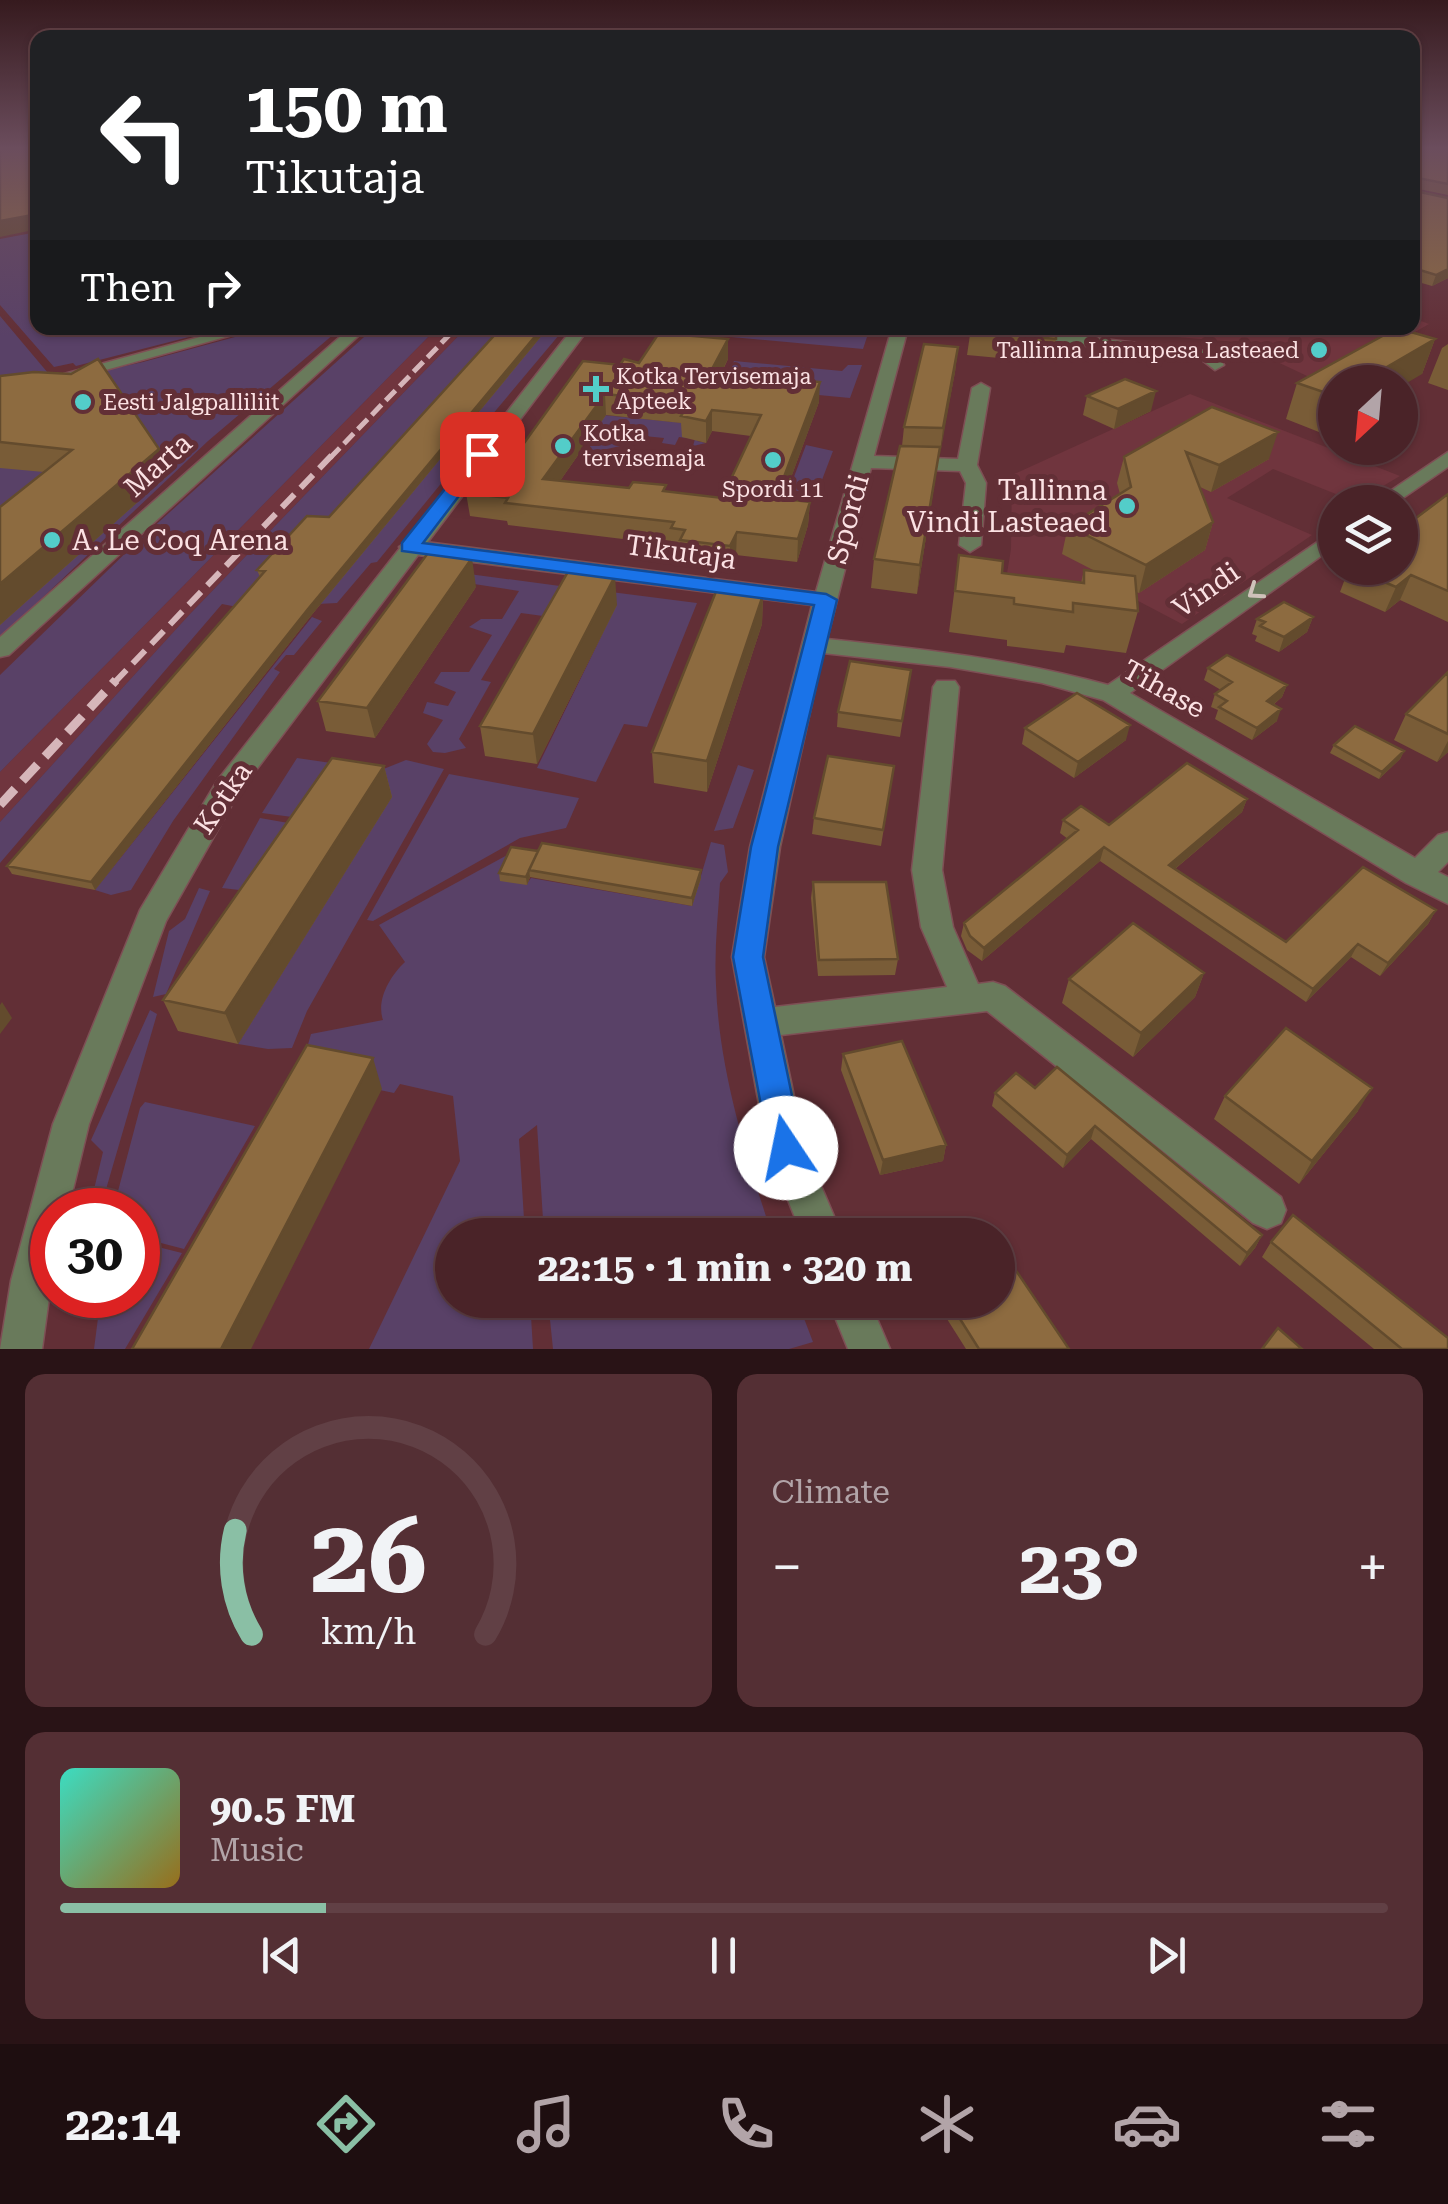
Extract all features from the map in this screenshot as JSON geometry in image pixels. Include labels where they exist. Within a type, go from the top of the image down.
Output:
[{"type":"street","points":[[58,378],[223,335]]},
{"type":"street","name":"Marta","points":[[0,650],[351,335]]},
{"type":"street","name":"Kotka","points":[[21,1349],[30,1281],[71,1124],[150,919],[228,788],[576,335]]},
{"type":"street","name":"Spordi","points":[[815,1218],[786,1148],[748,957],[764,847],[898,335]]},
{"type":"street","points":[[1031,335],[1208,356],[1215,365]]},
{"type":"street","points":[[970,545],[976,483],[968,466],[981,388]]},
{"type":"street","points":[[1409,485],[1448,458]]},
{"type":"street","points":[[863,462],[968,466]]},
{"type":"street","points":[[1425,474],[1448,481]]},
{"type":"street","name":"Tikutaja","points":[[410,547],[826,600]]},
{"type":"street","name":"Vindi","points":[[1112,694],[1318,548]]},
{"type":"street","name":"Tihase","points":[[814,645],[950,659],[1044,675],[1112,694],[1448,892]]},
{"type":"street","points":[[946,687],[927,870],[937,928],[968,998]]},
{"type":"street","points":[[1417,875],[1448,844]]},
{"type":"street","points":[[761,1023],[993,996],[1267,1210]]},
{"type":"street","points":[[856,1318],[869,1349]]},
{"type":"shaded area","points":[[30,233],[30,335],[197,335],[76,366],[73,363],[54,367],[0,305],[0,239]]},
{"type":"shaded area","points":[[0,316],[48,373],[0,386]]},
{"type":"shaded area","name":"A. Le Coq Arena","points":[[242,335],[333,335],[208,441],[0,638],[0,394]]},
{"type":"shaded area","points":[[366,335],[430,335],[0,772],[0,675],[140,539]]},
{"type":"shaded area","points":[[430,335],[459,335],[189,615],[0,822],[0,772]]},
{"type":"shaded area","points":[[459,335],[559,335],[460,453],[457,464],[377,562],[371,563],[337,603],[242,608],[222,604],[0,863],[0,822],[189,615]]},
{"type":"shaded area","points":[[709,335],[868,335],[863,349]]},
{"type":"shaded area","name":"Tallinna Linnupesa Lasteaed","points":[[1154,335],[1410,335],[1357,365],[1318,365],[1318,381],[1235,342]]},
{"type":"shaded area","points":[[734,361],[842,371],[848,365],[862,365],[850,398],[766,390],[727,375]]},
{"type":"shaded area","name":"Tallinna Vindi Lasteaed","points":[[1190,394],[1318,444],[1318,465],[1372,465],[1400,476],[1385,485],[1318,487],[1273,469],[1227,498],[1312,535],[1182,624],[1104,583],[1004,592],[1011,549],[1012,475]]},
{"type":"shaded area","points":[[603,415],[705,425],[697,441],[706,443],[693,446],[695,439],[679,437],[675,445],[662,443],[664,438],[634,435],[629,444],[585,454],[596,437],[589,436]]},
{"type":"shaded area","points":[[806,445],[833,451],[817,493],[789,490]]},
{"type":"shaded area","points":[[439,570],[560,586],[543,616],[521,613],[481,680],[491,682],[459,739],[466,748],[445,753],[433,752],[427,744],[443,720],[423,713],[427,702],[448,706],[456,692],[434,683],[441,672],[469,672],[492,635],[469,627],[481,619],[502,619],[519,591],[474,584]]},
{"type":"shaded area","points":[[572,587],[697,603],[647,727],[624,724],[596,782],[537,768],[617,604]]},
{"type":"shaded area","points":[[312,617],[322,621],[294,655],[286,655],[274,669],[280,672],[173,821],[131,890],[111,895],[95,890]]},
{"type":"shaded area","points":[[297,758],[338,764],[300,818],[262,813]]},
{"type":"shaded area","points":[[406,760],[444,769],[307,1011],[292,1048],[238,1044],[391,798],[326,792]]},
{"type":"shaded area","points":[[738,765],[754,770],[733,828],[714,831]]},
{"type":"shaded area","points":[[449,774],[579,798],[566,828],[520,838],[373,921],[367,920]]},
{"type":"shaded area","points":[[260,818],[294,824],[248,891],[222,888]]},
{"type":"shaded area","points":[[711,842],[724,845],[728,872],[720,883],[716,947],[718,1017],[728,1081],[767,1218],[543,1218],[537,1125],[519,1139],[524,1218],[435,1218],[435,1318],[531,1318],[533,1349],[369,1349],[460,1161],[453,1096],[400,1084],[394,1093],[300,1073],[311,1034],[383,1020],[381,1004],[386,989],[405,962],[379,925],[511,853],[526,885],[531,878],[692,906]]},
{"type":"shaded area","points":[[199,888],[210,891],[166,994],[153,997],[169,931],[185,919]]},
{"type":"shaded area","points":[[150,1010],[157,1014],[106,1188],[94,1188],[103,1152],[91,1140]]},
{"type":"shaded area","points":[[145,1102],[255,1126],[184,1249],[160,1243],[160,1188],[119,1188],[140,1108]]},
{"type":"shaded area","points":[[160,1248],[182,1253],[160,1290]]},
{"type":"shaded area","points":[[98,1318],[143,1318],[125,1349],[94,1349]]},
{"type":"shaded area","points":[[550,1318],[804,1318],[813,1342],[789,1349],[553,1349]]},
{"type":"building","points":[[0,211],[30,211],[30,215],[0,221]]},
{"type":"building","points":[[1420,211],[1448,211],[1448,269],[1436,275],[1420,270]]},
{"type":"building","points":[[495,335],[536,335],[308,609],[91,882],[7,866],[265,571],[257,570],[307,516],[329,517]]},
{"type":"building","points":[[658,335],[728,339],[711,371],[820,382],[776,498],[810,502],[798,539],[737,532],[730,546],[680,540],[685,530],[671,528],[674,522],[505,503],[508,498],[466,493],[498,451],[517,453],[583,361],[620,365],[624,359],[639,363]],"holes":[[[605,394],[689,403],[681,416],[706,421],[712,410],[761,415],[722,498],[663,491],[666,485],[633,482],[629,488],[543,479]]]},
{"type":"building","points":[[1014,335],[1056,335],[1056,339]]},
{"type":"building","points":[[1384,335],[1420,335],[1435,339],[1390,365],[1330,365]]},
{"type":"building","points":[[924,344],[958,347],[943,428],[904,427]]},
{"type":"building","points":[[98,359],[159,449],[0,584],[0,507],[72,450],[0,442],[0,376],[34,372],[71,374]]},
{"type":"building","points":[[1318,371],[1318,390],[1297,383]]},
{"type":"building","points":[[1125,379],[1156,391],[1118,409],[1087,396]]},
{"type":"building","points":[[1212,407],[1278,432],[1219,465],[1186,452],[1213,522],[1146,565],[1068,526],[1131,487],[1124,457]]},
{"type":"building","points":[[900,446],[940,447],[920,565],[874,559]]},
{"type":"building","points":[[1448,494],[1448,591],[1418,578],[1418,516]]},
{"type":"building","points":[[428,553],[472,558],[367,708],[318,701]]},
{"type":"building","points":[[959,555],[1003,561],[1002,573],[1084,583],[1084,570],[1135,576],[1138,611],[1073,603],[1073,612],[1014,604],[1014,598],[955,591]]},
{"type":"building","points":[[569,570],[615,576],[533,734],[480,726]]},
{"type":"building","points":[[717,589],[763,595],[707,761],[652,752]]},
{"type":"building","points":[[1284,602],[1313,617],[1284,637],[1260,626],[1265,622],[1257,619]]},
{"type":"building","points":[[1227,655],[1287,685],[1267,701],[1281,709],[1257,728],[1219,707],[1227,701],[1215,694],[1232,682],[1208,668]]},
{"type":"building","points":[[850,661],[911,670],[902,721],[838,712]]},
{"type":"building","points":[[1448,672],[1448,734],[1406,714]]},
{"type":"building","points":[[1077,693],[1130,725],[1078,762],[1025,728]]},
{"type":"building","points":[[1355,726],[1404,751],[1382,772],[1334,745]]},
{"type":"building","points":[[828,756],[894,766],[883,830],[814,818]]},
{"type":"building","points":[[332,758],[384,766],[225,1013],[163,1000]]},
{"type":"building","points":[[1187,763],[1247,799],[1169,865],[1286,942],[1363,867],[1436,910],[1388,963],[1358,944],[1313,989],[1104,847],[984,948],[970,936],[964,923],[1078,830],[1063,820],[1081,806],[1109,825]]},
{"type":"building","points":[[542,843],[701,870],[692,898],[529,870]]},
{"type":"building","points":[[511,847],[538,851],[526,877],[499,873]]},
{"type":"building","points":[[813,882],[886,882],[898,959],[819,960]]},
{"type":"building","points":[[1133,923],[1204,973],[1141,1033],[1069,979]]},
{"type":"building","points":[[1286,1028],[1372,1088],[1312,1161],[1225,1096]]},
{"type":"building","points":[[902,1041],[946,1145],[883,1160],[843,1054]]},
{"type":"building","points":[[307,1045],[373,1058],[221,1349],[132,1349],[150,1318],[160,1318],[160,1300]]},
{"type":"building","points":[[1057,1067],[1262,1235],[1247,1253],[1095,1126],[1067,1155],[995,1093],[1016,1073],[1035,1088]]},
{"type":"building","points":[[1293,1215],[1448,1338],[1448,1349],[1402,1349],[1271,1242]]},
{"type":"building","points":[[1015,1269],[1069,1349],[979,1349],[959,1318],[1015,1318]]},
{"type":"building","points":[[1278,1328],[1302,1349],[1262,1349]]},
{"type":"railway","points":[[330,458],[449,335]]},
{"type":"railway","points":[[114,683],[332,455]]},
{"type":"railway","points":[[0,805],[116,680]]},
{"type":"place","name":"Tallinna Linnupesa Lasteaed","points":[[1319,350]]},
{"type":"place","name":"Kotka Tervisemaja Apteek","points":[[596,389]]},
{"type":"place","name":"Eesti Jalgpalliliit","points":[[83,402]]},
{"type":"place","name":"Kotka tervisemaja","points":[[563,446]]},
{"type":"place","name":"Spordi 11","points":[[773,460]]},
{"type":"place","name":"Tallinna Vindi Lasteaed","points":[[1127,506]]},
{"type":"place","name":"A. Le Coq Arena","points":[[52,540]]},
{"type":"route","points":[[482,454],[410,547],[826,600],[764,847],[748,957],[786,1148]]}]
